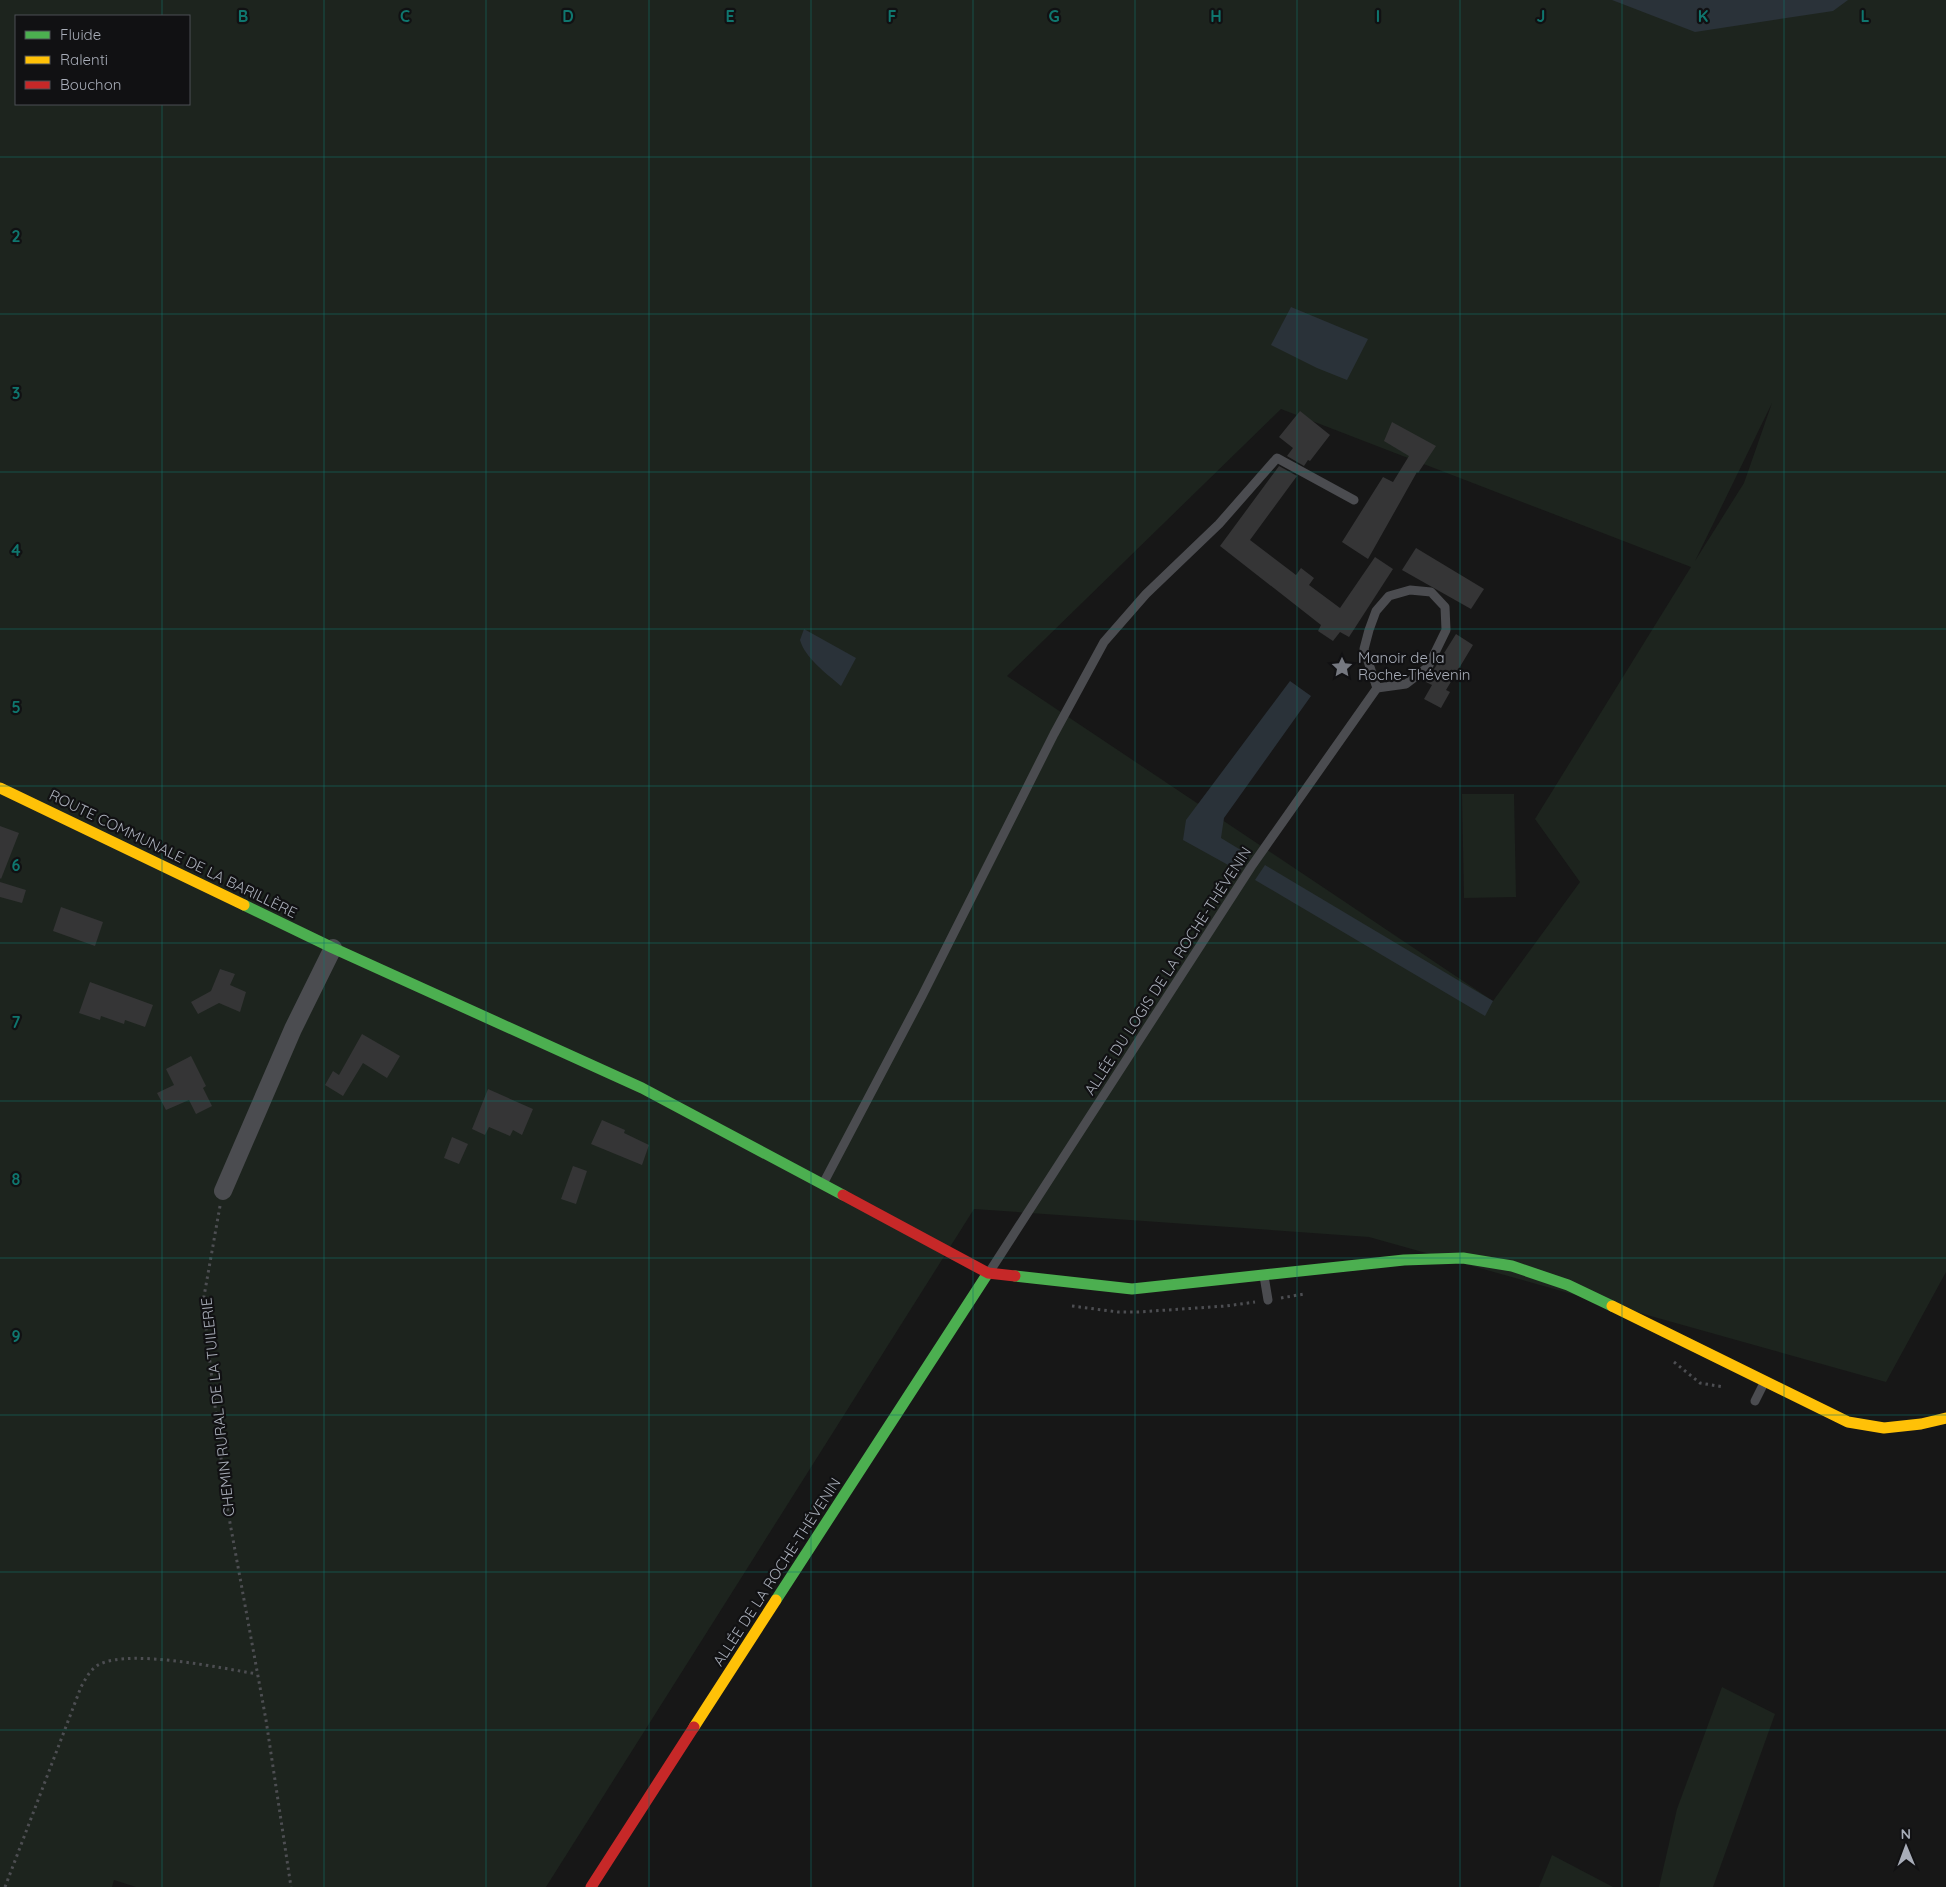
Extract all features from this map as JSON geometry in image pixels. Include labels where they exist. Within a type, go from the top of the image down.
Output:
[{"type":"street","name":"ROUTE COMMUNALE DE LA BARILLÈRE","points":[[0,788],[332,948],[642,1088],[988,1273]]},
{"type":"street","points":[[223,1191],[293,1029],[332,948]]},
{"type":"street","points":[[988,1273],[1132,1289],[1414,1260],[1463,1258],[1512,1266],[1568,1284],[1848,1422],[1884,1428],[1922,1424],[1946,1418]]},
{"type":"street","name":"ALLÉE DE LA ROCHE-THÉVENIN","points":[[591,1887],[988,1273]]},
{"type":"lane","points":[[823,1185],[922,996],[1054,734],[1104,642],[1146,594],[1219,524],[1277,458],[1354,500]]},
{"type":"lane","points":[[1410,590],[1431,592],[1445,607],[1446,630],[1428,667],[1406,684],[1377,688],[1364,649],[1376,611],[1389,596],[1410,590]]},
{"type":"lane","name":"ALLÉE DU LOGIS DE LA ROCHE-THÉVENIN","points":[[988,1273],[1251,867],[1377,688]]},
{"type":"lane","points":[[1264,1276],[1268,1300]]},
{"type":"lane","points":[[1755,1401],[1765,1381]]},
{"type":"path","name":"CHEMIN RURAL DE LA TUILERIE","points":[[223,1191],[203,1302],[226,1501],[257,1674],[291,1887]]},
{"type":"path","points":[[1070,1306],[1118,1312],[1138,1312],[1226,1306],[1306,1294]]},
{"type":"path","points":[[1671,1360],[1700,1383],[1728,1388]]},
{"type":"path","points":[[5,1887],[88,1673],[99,1664],[114,1660],[160,1659],[257,1674]]},
{"type":"shaded area","points":[[0,0],[1946,0],[1946,1272],[1886,1382],[1369,1237],[974,1209],[546,1887],[136,1887],[114,1880],[112,1887],[0,1887]],"holes":[[[1772,403],[1744,483],[1695,561]],[[1281,409],[1691,567],[1535,819],[1580,882],[1493,1001],[1007,676]]]},
{"type":"shaded area","points":[[1612,0],[1848,0],[1833,11],[1695,32]]},
{"type":"shaded area","points":[[1291,307],[1368,339],[1347,380],[1317,368],[1271,345]]},
{"type":"shaded area","points":[[804,629],[856,658],[841,686],[817,665],[803,647],[800,640]]},
{"type":"shaded area","points":[[1290,681],[1311,696],[1224,818],[1221,838],[1249,855],[1239,871],[1183,840],[1186,820]]},
{"type":"shaded area","points":[[1462,794],[1514,794],[1516,897],[1464,898]]},
{"type":"shaded area","points":[[1265,865],[1493,1001],[1485,1016],[1255,880]]},
{"type":"shaded area","points":[[1722,1687],[1775,1714],[1713,1887],[1659,1887],[1677,1809]]},
{"type":"shaded area","points":[[1552,1855],[1613,1887],[1539,1887]]},
{"type":"building","points":[[1300,411],[1330,435],[1304,466],[1287,456],[1293,448],[1279,437]]},
{"type":"building","points":[[1392,422],[1436,446],[1417,472],[1368,559],[1342,542],[1383,477],[1393,482],[1409,456],[1384,441]]},
{"type":"building","points":[[1279,466],[1297,476],[1250,540],[1296,575],[1301,568],[1314,578],[1309,585],[1340,608],[1375,557],[1393,569],[1349,637],[1340,632],[1333,641],[1318,631],[1321,625],[1220,546]]},
{"type":"building","points":[[1416,548],[1484,589],[1471,609],[1402,570]]},
{"type":"building","points":[[1456,634],[1473,645],[1446,690],[1450,692],[1441,708],[1424,699],[1432,685],[1426,682]]},
{"type":"building","points":[[0,826],[19,833],[1,879],[0,878]]},
{"type":"building","points":[[0,882],[26,890],[22,903],[0,897]]},
{"type":"building","points":[[61,907],[103,922],[95,946],[53,931]]},
{"type":"building","points":[[220,969],[235,974],[230,985],[246,992],[240,1012],[219,1003],[198,1014],[191,1002],[211,991]]},
{"type":"building","points":[[90,982],[153,1005],[145,1027],[125,1020],[124,1024],[101,1016],[100,1020],[79,1013]]},
{"type":"building","points":[[362,1034],[400,1056],[387,1078],[363,1063],[343,1096],[325,1085],[333,1071],[339,1075]]},
{"type":"building","points":[[191,1056],[206,1086],[203,1088],[212,1106],[196,1114],[189,1100],[166,1110],[157,1093],[174,1085],[166,1069]]},
{"type":"building","points":[[488,1089],[533,1109],[522,1135],[513,1130],[510,1136],[489,1127],[485,1135],[472,1129]]},
{"type":"building","points":[[602,1120],[625,1130],[624,1133],[649,1145],[642,1165],[591,1144]]},
{"type":"building","points":[[452,1137],[468,1144],[459,1164],[444,1158]]},
{"type":"building","points":[[573,1166],[587,1171],[576,1204],[561,1199]]},
{"type":"traffic: fast","points":[[244,905],[333,948],[642,1088],[843,1195]]},
{"type":"traffic: fast","points":[[1015,1276],[1132,1289],[1404,1260],[1463,1258],[1512,1266],[1568,1285],[1612,1306]]},
{"type":"traffic: fast","points":[[776,1600],[988,1273]]},
{"type":"traffic: slow","points":[[0,788],[244,905]]},
{"type":"traffic: slow","points":[[1612,1306],[1848,1422],[1884,1428],[1921,1424],[1946,1418]]},
{"type":"traffic: slow","points":[[694,1727],[776,1600]]},
{"type":"traffic: jam","points":[[843,1195],[988,1273],[1015,1276]]},
{"type":"traffic: jam","points":[[591,1887],[694,1727]]},
{"type":"place","name":"Manoir de la Roche-Thévenin","points":[[1342,667]]}]
